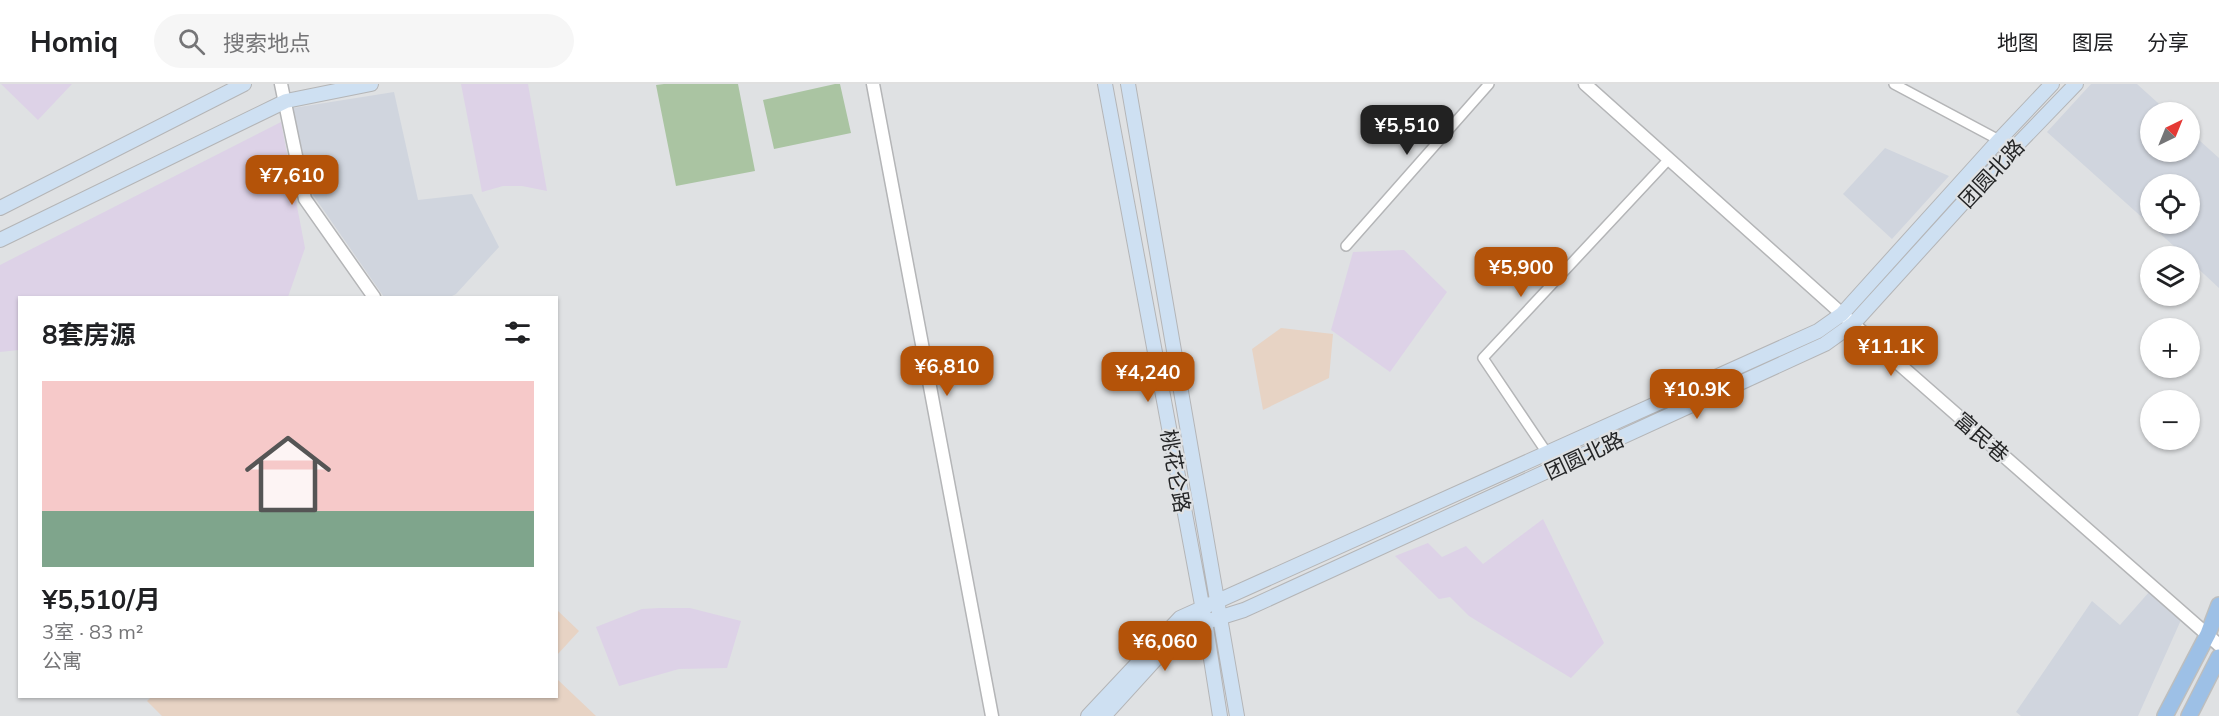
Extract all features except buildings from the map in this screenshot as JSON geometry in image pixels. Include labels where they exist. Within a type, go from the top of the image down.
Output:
[{"type":"main road","points":[[0,208],[244,84]]},
{"type":"main road","points":[[0,240],[286,101],[371,84]]},
{"type":"main road","name":"桃花仑路","points":[[1105,84],[1205,621],[1220,716]]},
{"type":"main road","name":"桃花仑路","points":[[1128,84],[1238,716]]},
{"type":"main road","name":"团圆北路","points":[[1104,716],[1183,629],[1244,610],[1825,345],[1853,324],[1991,172],[2076,84]]},
{"type":"main road","name":"团圆北路","points":[[1088,716],[1180,618],[1201,606],[1217,602],[1818,331],[1842,314],[2049,85]]},
{"type":"main road","points":[[2165,716],[2208,634],[2219,605]]},
{"type":"main road","points":[[2188,716],[2219,657]]},
{"type":"street","points":[[281,84],[305,199],[373,296]]},
{"type":"street","points":[[873,84],[992,716]]},
{"type":"street","points":[[1346,246],[1489,84]]},
{"type":"street","name":"富民巷","points":[[1585,84],[1853,324],[2219,645]]},
{"type":"street","points":[[1894,84],[1999,140]]},
{"type":"street","points":[[1548,453],[1483,358],[1669,159]]},
{"type":"shaded area","points":[[1,84],[72,84],[38,120]]},
{"type":"shaded area","points":[[461,84],[528,84],[547,191],[522,186],[503,186],[482,192]]},
{"type":"shaded area","points":[[2091,84],[2137,84],[2157,102],[2140,102],[2140,162],[2200,162],[2200,141],[2219,158],[2219,288],[2200,270],[2200,246],[2174,246],[2161,234],[2200,234],[2200,174],[2140,174],[2140,216],[2047,132]]},
{"type":"shaded area","points":[[394,92],[418,200],[472,194],[499,247],[452,296],[383,296],[311,192],[293,108]]},
{"type":"shaded area","points":[[281,122],[305,248],[288,296],[18,296],[18,350],[0,352],[0,265]]},
{"type":"shaded area","points":[[1885,148],[1949,176],[1892,239],[1843,194]]},
{"type":"shaded area","points":[[1404,250],[1447,292],[1390,372],[1331,330],[1353,252]]},
{"type":"shaded area","points":[[1281,328],[1333,334],[1329,378],[1263,410],[1252,349]]},
{"type":"shaded area","points":[[1543,519],[1604,643],[1571,678],[1469,616],[1450,597],[1439,599],[1395,556],[1428,543],[1442,557],[1466,546],[1483,564]]},
{"type":"shaded area","points":[[2150,591],[2181,620],[2138,716],[2021,716],[2016,712],[2092,601],[2120,625]]},
{"type":"shaded area","points":[[690,608],[741,621],[727,668],[679,669],[619,686],[596,627],[642,609]]},
{"type":"shaded area","points":[[558,611],[579,631],[558,654]]},
{"type":"shaded area","points":[[558,680],[596,716],[162,716],[147,701],[150,698],[558,698]]},
{"type":"green space","points":[[738,84],[755,171],[676,186],[656,85]]},
{"type":"green space","points":[[840,84],[851,133],[774,149],[763,100]]}]
